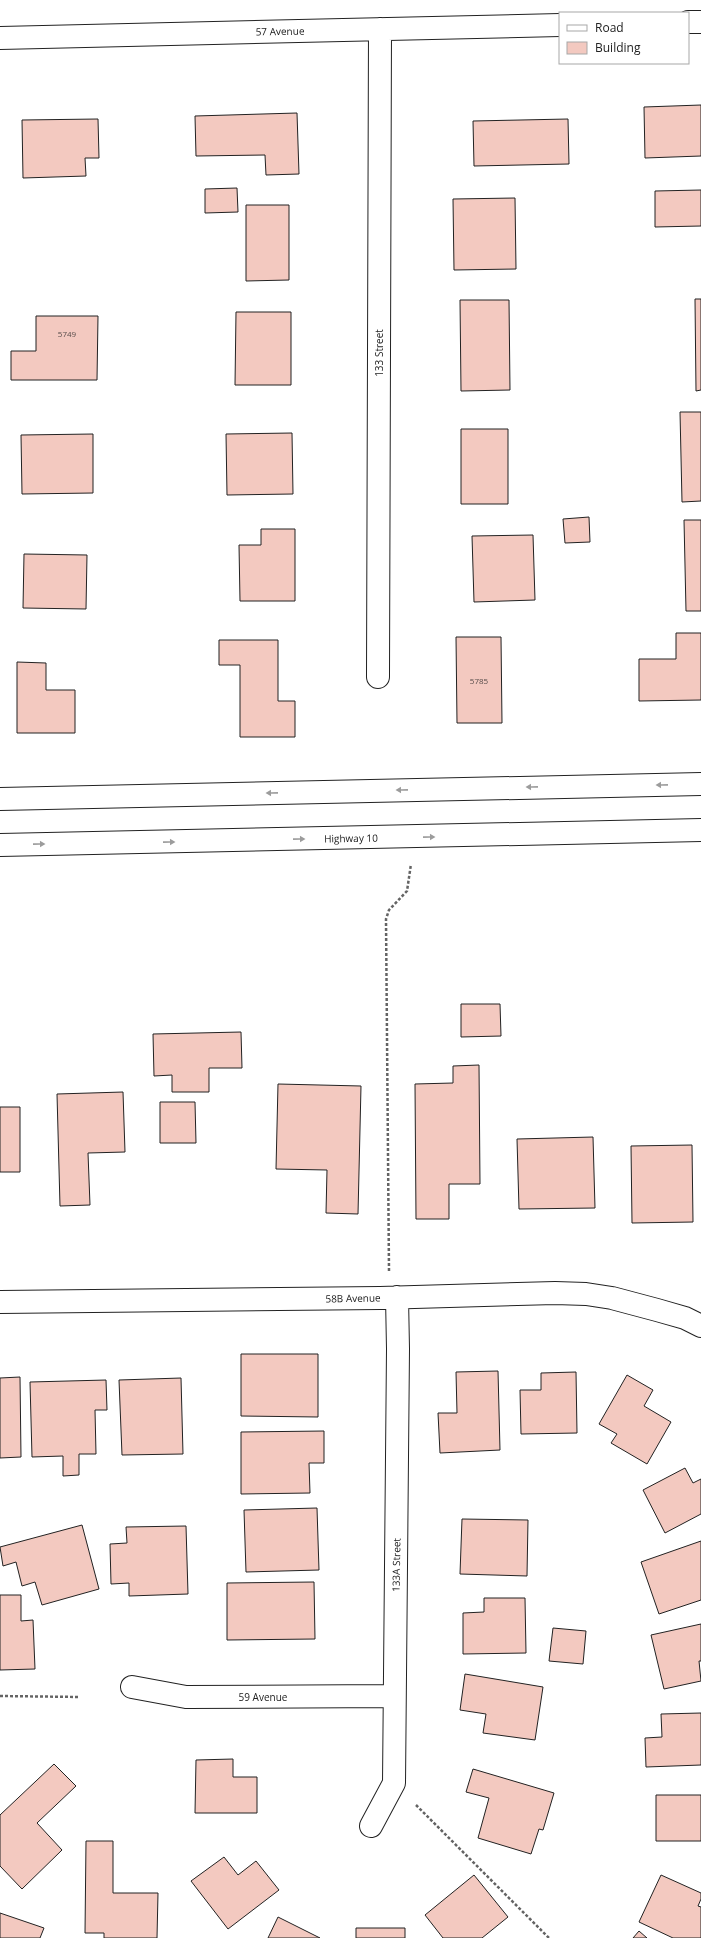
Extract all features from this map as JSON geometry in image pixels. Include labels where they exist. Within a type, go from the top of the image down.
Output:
[{"type":"main road","points":[[689,22],[701,22]]},
{"type":"main road","name":"57 Avenue","points":[[0,38],[559,25]]},
{"type":"main road","name":"133 Street","points":[[378,677],[380,29]]},
{"type":"main road","points":[[0,799],[701,784]]},
{"type":"main road","name":"Highway 10","points":[[0,845],[701,830]]},
{"type":"main road","name":"58B Avenue","points":[[0,1302],[397,1297],[555,1293],[586,1294],[612,1298],[657,1310],[685,1318],[701,1326]]},
{"type":"main road","name":"133A Street","points":[[371,1826],[394,1782],[398,1349],[397,1297]]},
{"type":"main road","name":"59 Avenue","points":[[132,1687],[186,1697],[394,1696]]},
{"type":"path","points":[[389,1272],[386,919],[389,910],[407,891],[410,864]]},
{"type":"path","points":[[0,1696],[80,1697]]},
{"type":"path","points":[[416,1805],[549,1938]]},
{"type":"building","points":[[701,105],[701,156],[645,158],[644,107]]},
{"type":"building","points":[[297,113],[299,174],[266,175],[265,155],[196,156],[195,116]]},
{"type":"building","points":[[98,119],[99,158],[85,158],[86,176],[23,178],[22,120]]},
{"type":"building","points":[[568,119],[569,164],[474,166],[473,121]]},
{"type":"building","points":[[237,188],[238,212],[205,213],[205,189]]},
{"type":"building","points":[[701,190],[701,226],[655,227],[655,191]]},
{"type":"building","points":[[515,198],[516,269],[454,270],[453,199]]},
{"type":"building","points":[[246,205],[289,205],[289,280],[246,281]]},
{"type":"building","points":[[695,299],[701,299],[701,390],[696,391]]},
{"type":"building","points":[[460,300],[509,300],[510,390],[461,391]]},
{"type":"building","points":[[236,312],[291,312],[291,385],[235,385]]},
{"type":"building","points":[[36,316],[98,316],[97,380],[11,380],[11,351],[36,351]]},
{"type":"building","points":[[680,412],[701,412],[701,501],[682,502]]},
{"type":"building","points":[[461,429],[508,429],[508,504],[461,504]]},
{"type":"building","points":[[292,433],[293,494],[227,495],[226,434]]},
{"type":"building","points":[[93,434],[93,493],[22,494],[21,435]]},
{"type":"building","points":[[589,517],[590,542],[565,543],[563,519]]},
{"type":"building","points":[[684,520],[701,520],[701,611],[686,611]]},
{"type":"building","points":[[261,529],[295,529],[295,601],[240,601],[239,545],[261,545]]},
{"type":"building","points":[[533,535],[535,600],[474,602],[472,536]]},
{"type":"building","points":[[24,554],[87,555],[86,609],[23,608]]},
{"type":"building","points":[[676,633],[701,633],[701,700],[639,701],[639,659],[676,659]]},
{"type":"building","points":[[456,637],[501,637],[502,723],[457,723]]},
{"type":"building","points":[[219,640],[278,640],[278,701],[295,701],[295,737],[240,737],[240,665],[219,665]]},
{"type":"building","points":[[17,662],[46,663],[46,690],[75,690],[75,733],[17,733]]},
{"type":"building","points":[[461,1004],[500,1004],[501,1036],[461,1037]]},
{"type":"building","points":[[241,1032],[242,1068],[209,1068],[209,1092],[172,1092],[172,1075],[154,1076],[153,1034]]},
{"type":"building","points":[[479,1065],[480,1184],[449,1184],[449,1219],[416,1219],[415,1084],[453,1083],[453,1066]]},
{"type":"building","points":[[278,1084],[361,1086],[358,1214],[326,1213],[327,1170],[276,1169]]},
{"type":"building","points":[[123,1092],[125,1152],[88,1153],[90,1205],[60,1206],[57,1094]]},
{"type":"building","points":[[160,1102],[195,1102],[196,1143],[160,1143]]},
{"type":"building","points":[[0,1107],[20,1107],[20,1172],[0,1172]]},
{"type":"building","points":[[593,1137],[595,1208],[519,1209],[517,1139]]},
{"type":"building","points":[[692,1145],[693,1222],[632,1223],[631,1146]]},
{"type":"building","points":[[241,1354],[318,1354],[318,1417],[241,1416]]},
{"type":"building","points":[[498,1371],[500,1450],[440,1453],[438,1413],[457,1413],[456,1372]]},
{"type":"building","points":[[576,1372],[577,1433],[521,1434],[520,1390],[541,1390],[541,1373]]},
{"type":"building","points":[[627,1375],[653,1390],[644,1406],[671,1422],[647,1464],[611,1443],[617,1434],[599,1424]]},
{"type":"building","points":[[20,1377],[21,1457],[0,1458],[0,1378]]},
{"type":"building","points":[[181,1378],[183,1454],[122,1455],[119,1380]]},
{"type":"building","points":[[106,1380],[107,1410],[95,1410],[96,1454],[79,1454],[79,1475],[63,1476],[63,1456],[32,1457],[30,1382]]},
{"type":"building","points":[[324,1431],[324,1463],[309,1463],[310,1493],[241,1494],[241,1432]]},
{"type":"building","points":[[685,1468],[693,1483],[701,1479],[701,1514],[665,1533],[643,1490]]},
{"type":"building","points":[[317,1508],[319,1570],[246,1572],[244,1510]]},
{"type":"building","points":[[462,1519],[528,1520],[527,1576],[460,1574]]},
{"type":"building","points":[[82,1525],[99,1589],[42,1605],[35,1582],[22,1586],[16,1562],[3,1566],[0,1547]]},
{"type":"building","points":[[186,1526],[188,1594],[129,1596],[129,1583],[111,1584],[110,1544],[127,1543],[126,1527]]},
{"type":"building","points":[[701,1541],[701,1600],[659,1614],[641,1562]]},
{"type":"building","points":[[314,1582],[315,1639],[227,1640],[227,1583]]},
{"type":"building","points":[[0,1595],[21,1595],[21,1621],[33,1620],[35,1669],[0,1670]]},
{"type":"building","points":[[484,1598],[525,1598],[526,1653],[463,1654],[463,1613],[484,1612]]},
{"type":"building","points":[[701,1624],[701,1661],[699,1661],[701,1681],[664,1689],[651,1635]]},
{"type":"building","points":[[553,1628],[586,1631],[583,1664],[549,1661]]},
{"type":"building","points":[[465,1674],[543,1687],[535,1740],[483,1733],[486,1714],[460,1710]]},
{"type":"building","points":[[701,1713],[701,1765],[646,1767],[645,1738],[662,1737],[661,1714]]},
{"type":"building","points":[[233,1759],[233,1777],[257,1777],[257,1813],[195,1813],[196,1760]]},
{"type":"building","points":[[54,1764],[76,1786],[37,1823],[62,1850],[22,1889],[0,1866],[0,1815]]},
{"type":"building","points":[[473,1769],[554,1793],[543,1830],[539,1829],[531,1854],[478,1838],[489,1798],[466,1792]]},
{"type":"building","points":[[656,1795],[701,1795],[701,1841],[656,1841]]},
{"type":"building","points":[[86,1841],[113,1841],[113,1893],[158,1893],[157,1938],[104,1938],[104,1933],[85,1933]]},
{"type":"building","points":[[224,1857],[238,1875],[256,1861],[279,1890],[228,1929],[191,1881]]},
{"type":"building","points":[[474,1875],[508,1917],[482,1938],[443,1938],[425,1915]]},
{"type":"building","points":[[661,1875],[701,1893],[701,1899],[698,1906],[701,1907],[701,1938],[673,1938],[639,1922]]},
{"type":"building","points":[[0,1913],[44,1928],[40,1938],[0,1938]]},
{"type":"building","points":[[278,1917],[320,1938],[268,1938]]},
{"type":"building","points":[[356,1928],[405,1928],[405,1938],[356,1938]]},
{"type":"building","points":[[639,1931],[647,1938],[633,1938]]}]
